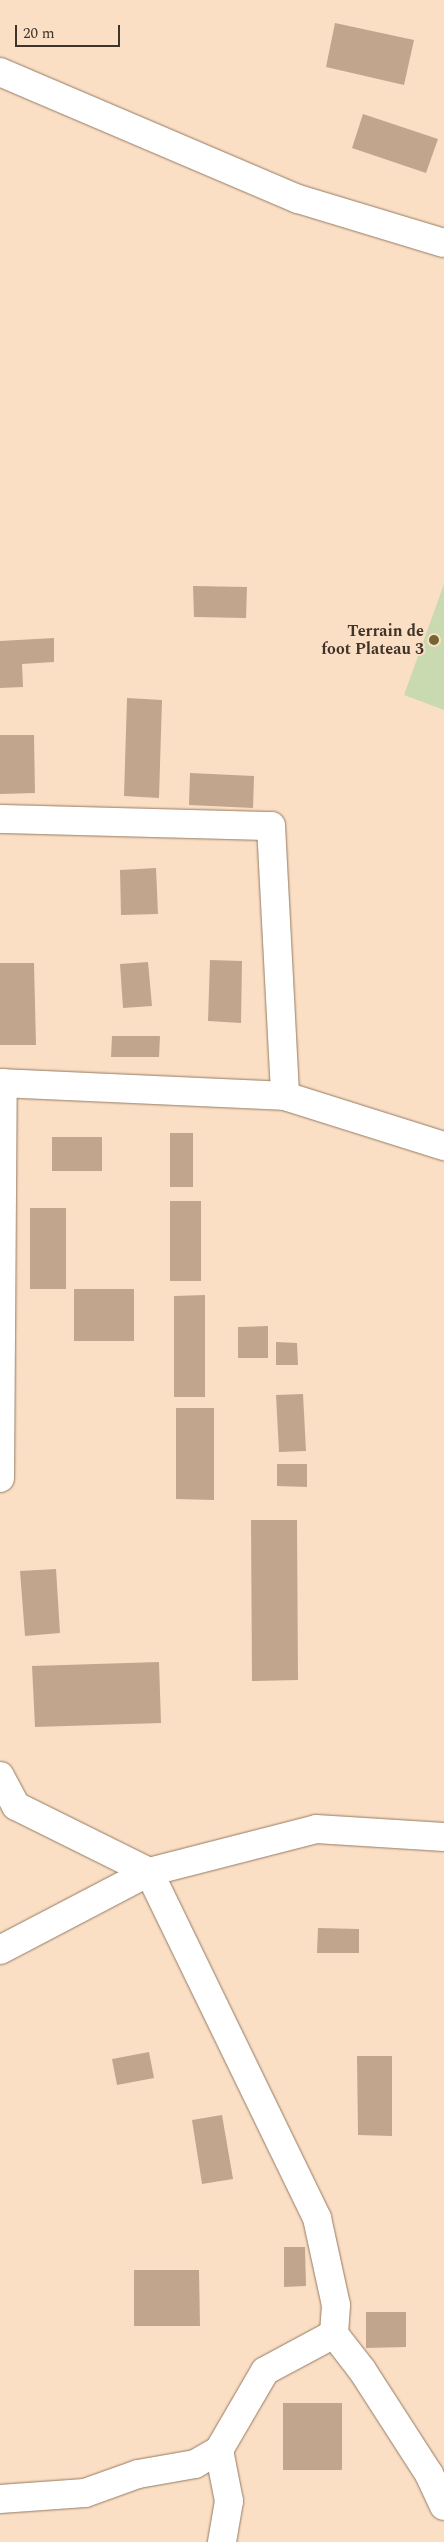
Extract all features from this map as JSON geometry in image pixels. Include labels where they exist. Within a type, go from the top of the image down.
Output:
[{"type":"street","points":[[0,72],[298,199],[444,244]]},
{"type":"street","points":[[0,819],[271,826],[284,1096]]},
{"type":"street","points":[[0,1478],[2,1083],[284,1096],[444,1146]]},
{"type":"street","points":[[0,1776],[16,1806],[149,1872],[317,2218],[336,2305],[334,2334],[362,2370],[429,2474],[444,2506]]},
{"type":"street","points":[[0,1950],[149,1872],[316,1830],[444,1837]]},
{"type":"street","points":[[0,2499],[85,2493],[138,2474],[195,2464],[218,2450],[265,2371],[334,2334]]},
{"type":"street","points":[[218,2450],[229,2501],[222,2542]]},
{"type":"green space","name":"Terrain de foot Plateau 3","points":[[444,584],[444,710],[404,695]]},
{"type":"building","points":[[335,23],[414,40],[404,85],[326,67]]},
{"type":"building","points":[[363,114],[438,139],[426,173],[352,148]]},
{"type":"building","points":[[193,586],[247,587],[246,618],[194,617]]},
{"type":"building","points":[[54,638],[54,662],[22,664],[23,687],[0,688],[0,641]]},
{"type":"building","points":[[127,698],[162,700],[159,798],[124,796]]},
{"type":"building","points":[[0,735],[34,735],[35,793],[0,794]]},
{"type":"building","points":[[190,773],[254,776],[253,808],[189,805]]},
{"type":"building","points":[[156,868],[158,914],[121,915],[120,870]]},
{"type":"building","points":[[210,960],[242,961],[241,1023],[208,1021]]},
{"type":"building","points":[[148,962],[152,1006],[123,1008],[120,964]]},
{"type":"building","points":[[0,963],[34,963],[36,1045],[0,1045]]},
{"type":"building","points":[[112,1036],[160,1036],[159,1057],[111,1057]]},
{"type":"building","points":[[170,1133],[193,1133],[193,1187],[170,1187]]},
{"type":"building","points":[[52,1137],[102,1137],[102,1171],[52,1171]]},
{"type":"building","points":[[170,1201],[201,1201],[201,1281],[170,1281]]},
{"type":"building","points":[[30,1208],[66,1208],[66,1289],[30,1289]]},
{"type":"building","points":[[74,1289],[134,1289],[134,1341],[74,1341]]},
{"type":"building","points":[[205,1295],[205,1397],[174,1397],[174,1296]]},
{"type":"building","points":[[268,1326],[268,1358],[238,1358],[238,1327]]},
{"type":"building","points":[[276,1342],[297,1343],[298,1365],[276,1365]]},
{"type":"building","points":[[303,1394],[306,1451],[279,1452],[276,1395]]},
{"type":"building","points":[[176,1408],[214,1408],[214,1500],[176,1499]]},
{"type":"building","points":[[277,1464],[307,1464],[307,1487],[277,1486]]},
{"type":"building","points":[[251,1520],[297,1520],[298,1680],[252,1681]]},
{"type":"building","points":[[56,1569],[60,1633],[25,1636],[20,1571]]},
{"type":"building","points":[[159,1662],[161,1723],[35,1727],[32,1666]]},
{"type":"building","points":[[318,1928],[359,1929],[359,1953],[317,1953]]},
{"type":"building","points":[[149,2052],[154,2078],[117,2085],[112,2059]]},
{"type":"building","points":[[357,2056],[392,2056],[392,2136],[358,2135]]},
{"type":"building","points":[[222,2115],[233,2179],[202,2184],[192,2120]]},
{"type":"building","points":[[284,2247],[305,2247],[306,2286],[284,2287]]},
{"type":"building","points":[[134,2270],[199,2270],[200,2326],[134,2326]]},
{"type":"building","points":[[366,2312],[406,2312],[406,2347],[366,2348]]},
{"type":"building","points":[[283,2403],[342,2403],[342,2470],[283,2470]]},
{"type":"place","name":"Terrain de foot Plateau 3","points":[[434,640]]}]
